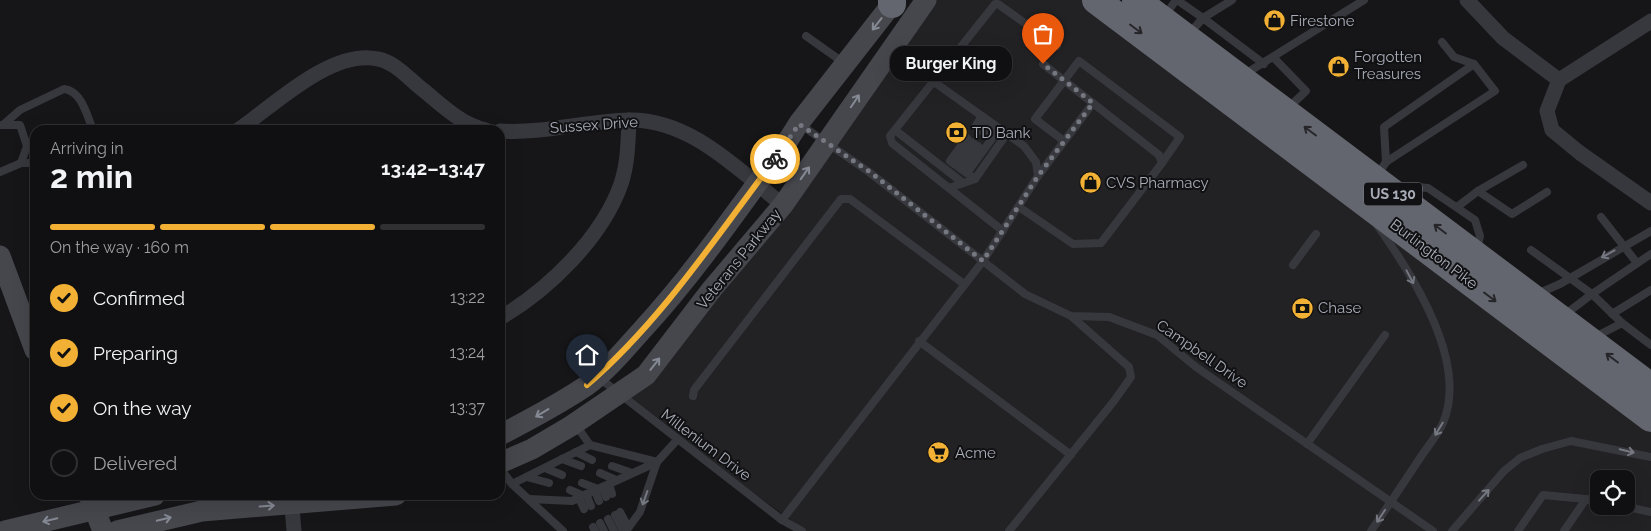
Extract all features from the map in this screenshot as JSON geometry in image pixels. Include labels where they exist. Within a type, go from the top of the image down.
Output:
[{"type":"highway","name":"Burlington Pike","points":[[1096,0],[1371,178],[1651,418]]},
{"type":"highway","name":"Burlington Pike","points":[[1136,0],[1165,5],[1230,58],[1284,112],[1651,387]]},
{"type":"main road","name":"Veterans Parkway","points":[[505,462],[544,458],[575,424],[646,375],[712,289],[783,204],[889,50],[926,0]]},
{"type":"main road","name":"Veterans Parkway","points":[[505,431],[587,385],[611,364],[656,316],[893,1]]},
{"type":"main road","points":[[0,256],[30,337]]},
{"type":"main road","points":[[5,531],[92,503],[116,500]]},
{"type":"main road","points":[[117,531],[202,511],[292,500]]},
{"type":"main road","points":[[92,503],[102,531]]},
{"type":"street","points":[[1467,0],[1503,38],[1559,80]]},
{"type":"street","points":[[1651,21],[1559,80],[1547,111],[1552,130],[1651,203]]},
{"type":"street","points":[[245,125],[307,81],[330,67],[352,59],[378,59],[400,70],[464,125]]},
{"type":"street","points":[[505,315],[535,296],[571,261],[597,229],[615,198],[623,178],[628,156],[629,120]]},
{"type":"street","name":"Sussex Drive","points":[[505,131],[629,120],[655,122],[688,134],[783,204]]},
{"type":"street","points":[[292,500],[294,531]]},
{"type":"lane","points":[[1194,28],[1232,0]]},
{"type":"lane","points":[[1230,58],[1264,64],[1364,0]]},
{"type":"lane","points":[[1003,231],[892,144],[890,136],[996,4],[1057,46]]},
{"type":"lane","points":[[806,36],[846,64]]},
{"type":"lane","points":[[1371,178],[1495,91],[1474,64],[1454,57],[1442,42]]},
{"type":"lane","points":[[889,50],[1024,146],[1036,162],[1038,176]]},
{"type":"lane","points":[[1230,58],[1264,64]]},
{"type":"lane","points":[[1274,58],[1306,91],[1284,112]]},
{"type":"lane","points":[[1019,207],[1073,244],[1102,243],[1162,164],[1180,137],[1079,61],[1035,119],[1064,141]]},
{"type":"lane","points":[[1043,64],[1159,155],[1162,164]]},
{"type":"lane","points":[[1371,531],[1442,425],[1450,396],[1450,376],[1434,323],[1399,256],[1371,178],[1384,128],[1474,64]]},
{"type":"lane","points":[[2,125],[20,110],[64,89],[70,90],[79,97],[91,125]]},
{"type":"lane","points":[[782,520],[919,341],[983,261],[1038,176],[1093,103]]},
{"type":"lane","name":"Campbell Drive","points":[[799,124],[827,141],[1025,294],[1071,316],[1109,317],[1157,335],[1196,366],[1433,531]]},
{"type":"lane","points":[[993,124],[981,131],[993,124]]},
{"type":"lane","points":[[958,167],[993,124]]},
{"type":"lane","points":[[949,188],[975,179],[1003,139],[993,124]]},
{"type":"lane","points":[[2,125],[20,125],[27,146],[20,163]]},
{"type":"lane","points":[[895,130],[963,183]]},
{"type":"lane","points":[[958,167],[973,142],[958,167]]},
{"type":"lane","points":[[0,172],[20,163],[30,163]]},
{"type":"lane","points":[[1456,207],[1478,191],[1523,165]]},
{"type":"lane","points":[[958,167],[975,179]]},
{"type":"lane","points":[[1398,197],[1417,187],[1428,188],[1475,220],[1479,227],[1480,236],[1476,256]]},
{"type":"lane","points":[[1478,191],[1512,214],[1547,192]]},
{"type":"lane","points":[[692,396],[694,390],[840,199],[850,199],[964,284]]},
{"type":"lane","points":[[1601,217],[1636,263]]},
{"type":"lane","points":[[1531,297],[1571,278],[1651,231]]},
{"type":"lane","points":[[1293,264],[1316,234]]},
{"type":"lane","points":[[1531,250],[1592,294],[1622,323],[1651,345]]},
{"type":"lane","points":[[1560,319],[1592,294],[1651,254]]},
{"type":"lane","points":[[1612,314],[1651,290]]},
{"type":"lane","points":[[1009,531],[1131,377],[1129,367],[1071,316]]},
{"type":"lane","points":[[1588,340],[1622,323]]},
{"type":"lane","points":[[1308,444],[1385,335]]},
{"type":"lane","points":[[919,341],[1071,455]]},
{"type":"lane","name":"Millenium Drive","points":[[597,376],[617,394],[782,520],[802,531]]},
{"type":"lane","points":[[575,424],[590,445],[657,462]]},
{"type":"lane","points":[[614,531],[615,515],[626,530],[640,512],[657,462],[677,440]]},
{"type":"lane","points":[[1452,531],[1504,471],[1520,458],[1542,449],[1571,441],[1651,457]]},
{"type":"lane","points":[[562,459],[590,445]]},
{"type":"lane","points":[[576,452],[592,460]]},
{"type":"lane","points":[[544,458],[562,459],[581,466]]},
{"type":"lane","points":[[544,458],[562,475]]},
{"type":"lane","points":[[512,484],[527,477],[544,458]]},
{"type":"lane","points":[[529,499],[572,501],[657,462]]},
{"type":"lane","points":[[612,466],[632,473]]},
{"type":"lane","points":[[600,473],[609,495]]},
{"type":"lane","points":[[505,475],[512,484],[563,531]]},
{"type":"lane","points":[[527,477],[549,483]]},
{"type":"lane","points":[[582,483],[604,486]]},
{"type":"lane","points":[[599,501],[604,486]]},
{"type":"lane","points":[[570,490],[583,496],[587,507]]},
{"type":"lane","points":[[1518,531],[1543,495],[1590,500]]},
{"type":"lane","points":[[1564,531],[1586,499]]},
{"type":"lane","points":[[1635,509],[1651,512]]},
{"type":"shaded area","points":[[926,0],[1096,0],[1651,418],[1651,531],[806,531],[617,394],[646,375]]},
{"type":"way so far","points":[[775,159],[799,124],[827,141],[870,172],[983,261],[1038,176],[1093,103],[1043,64]]},
{"type":"place","name":"Firestone","points":[[1274,21]]},
{"type":"place","name":"Burger King","points":[[1043,64]]},
{"type":"place","name":"Forgotten Treasures","points":[[1338,66]]},
{"type":"place","name":"TD Bank","points":[[956,133]]},
{"type":"place","name":"CVS Pharmacy","points":[[1090,183]]},
{"type":"place","name":"Chase","points":[[1302,308]]},
{"type":"place","name":"Acme","points":[[939,453]]},
{"type":"route","points":[[587,385],[611,364],[656,316],[775,159]]}]
